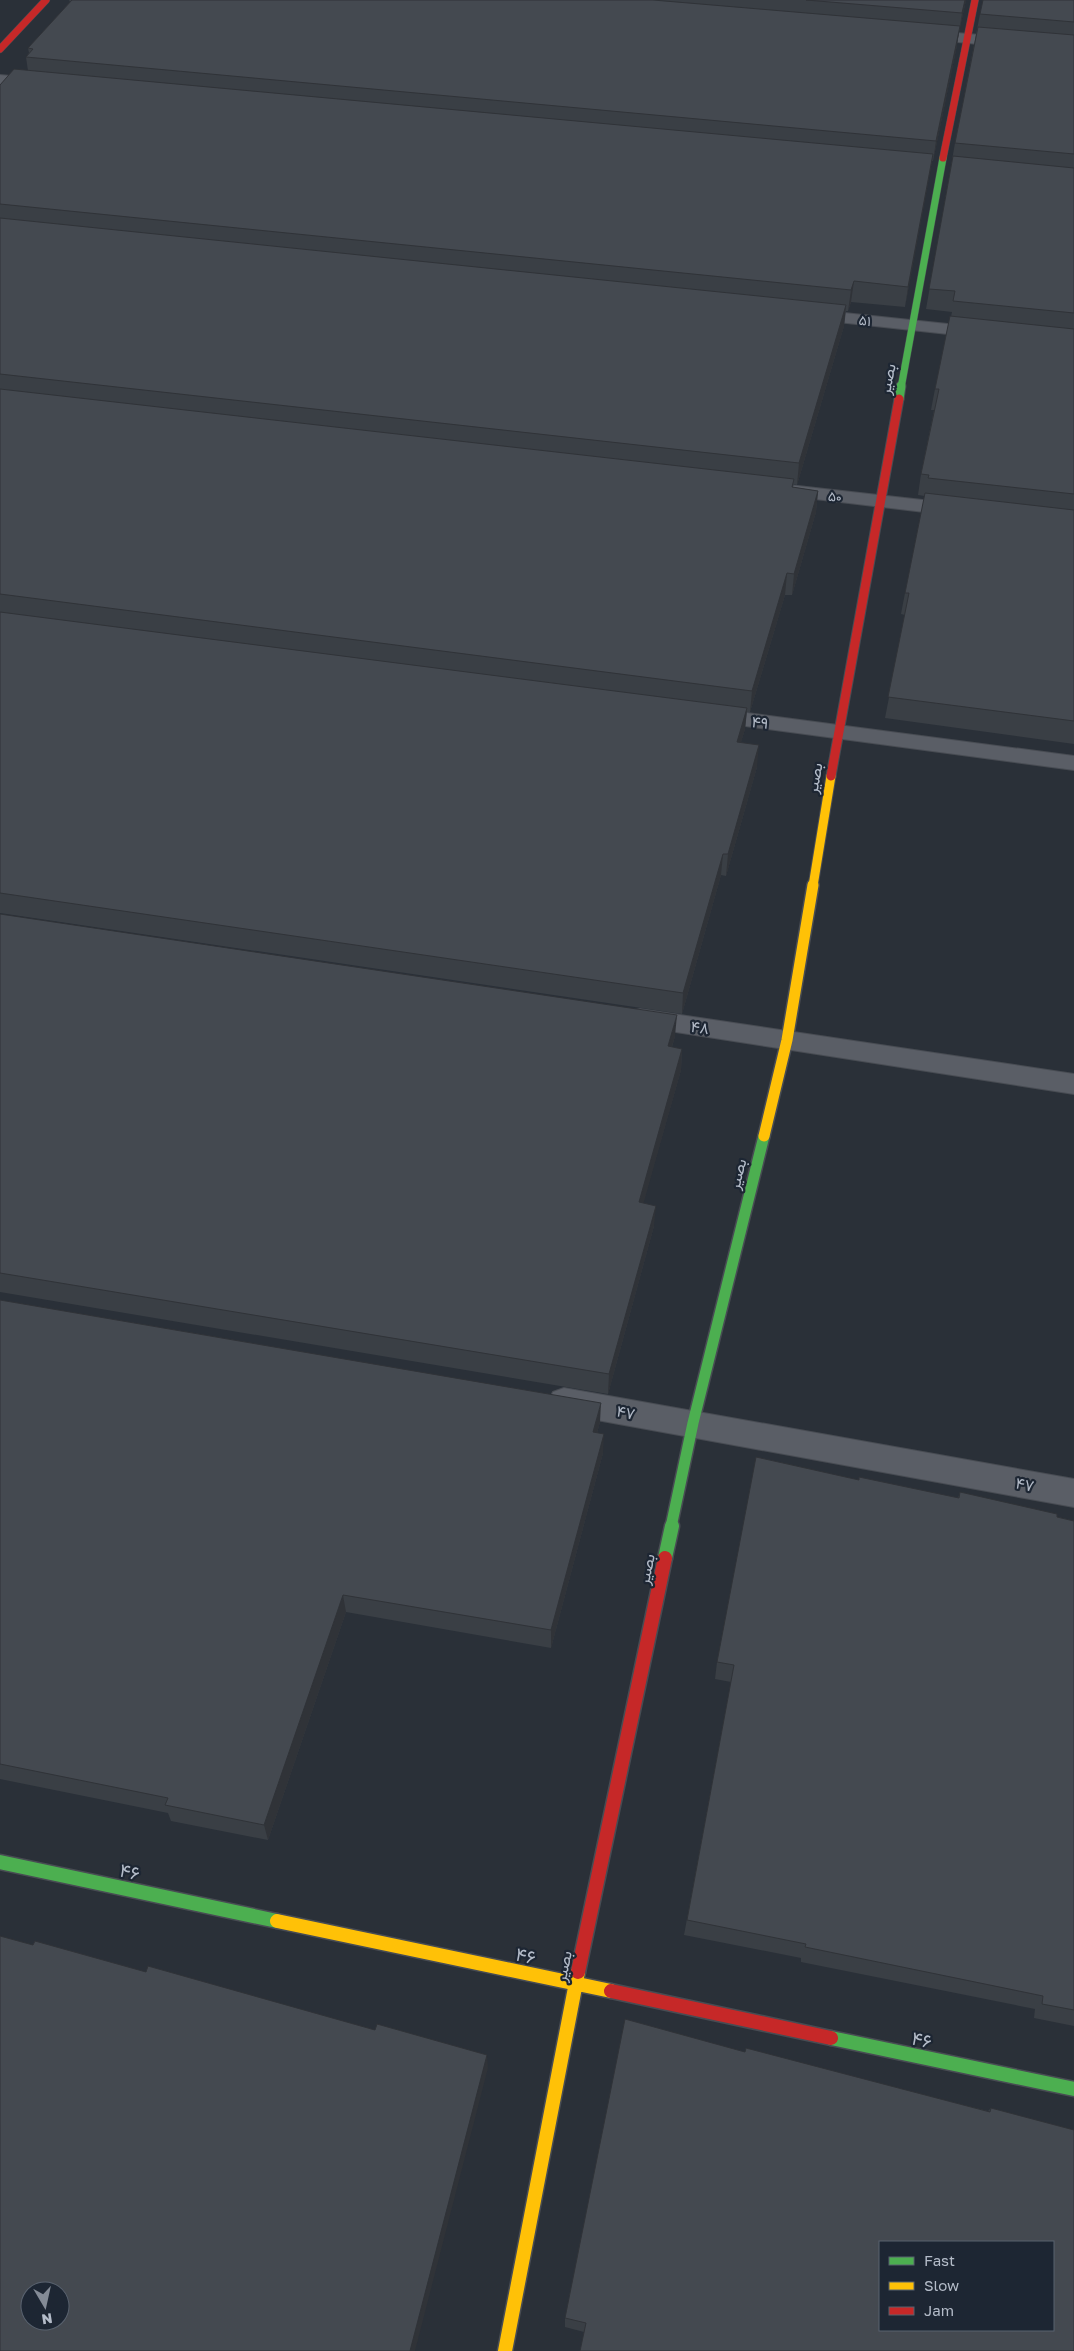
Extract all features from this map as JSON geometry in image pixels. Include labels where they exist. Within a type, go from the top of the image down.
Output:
[{"type":"street","points":[[0,49],[46,0]]},
{"type":"street","name":"بصیر","points":[[504,2351],[576,1984],[693,1423],[787,1040],[838,732],[914,325],[941,168],[975,0]]},
{"type":"street","points":[[906,34],[1074,48]]},
{"type":"street","points":[[0,80],[59,86]]},
{"type":"street","points":[[921,167],[960,170]]},
{"type":"street","name":"۵۱","points":[[794,313],[998,334]]},
{"type":"street","name":"۵۰","points":[[762,488],[977,513]]},
{"type":"street","name":"۴۹","points":[[690,713],[1074,763]]},
{"type":"street","name":"۴۸","points":[[620,1015],[1074,1084]]},
{"type":"street","name":"۴۷","points":[[537,1396],[1074,1493]]},
{"type":"street","name":"۴۶","points":[[0,1862],[1074,2089]]},
{"type":"building","points":[[72,0],[653,0],[960,26],[936,141],[26,57],[33,49],[28,48]]},
{"type":"building","points":[[806,0],[965,0],[962,13]]},
{"type":"building","points":[[983,0],[1074,0],[1074,22],[980,14]]},
{"type":"building","points":[[978,27],[1074,35],[1074,154],[955,143]]},
{"type":"building","points":[[14,69],[933,154],[908,287],[854,281],[851,290],[0,204],[0,85]]},
{"type":"building","points":[[953,156],[1074,168],[1074,313],[953,301],[955,291],[929,289]]},
{"type":"building","points":[[0,218],[846,305],[799,463],[0,374]]},
{"type":"building","points":[[950,316],[1074,329],[1074,494],[928,478],[929,475],[921,474],[939,389],[935,389]]},
{"type":"building","points":[[0,389],[794,479],[792,487],[818,491],[794,574],[787,573],[752,691],[0,594]]},
{"type":"building","points":[[925,493],[1074,510],[1074,721],[888,697],[909,593],[905,593]]},
{"type":"building","points":[[0,612],[747,708],[737,742],[759,745],[728,854],[723,854],[683,993],[0,893]]},
{"type":"building","points":[[0,914],[677,1015],[668,1046],[682,1049],[639,1202],[656,1206],[609,1374],[0,1273]]},
{"type":"building","points":[[0,1300],[601,1403],[593,1432],[604,1434],[551,1630],[343,1595],[264,1825],[165,1805],[168,1798],[0,1764]]},
{"type":"building","points":[[756,1457],[859,1480],[859,1477],[959,1498],[960,1492],[1057,1514],[1057,1517],[1074,1521],[1074,2010],[1042,2004],[1043,1996],[805,1947],[806,1944],[687,1920],[734,1665],[717,1662]]},
{"type":"building","points":[[0,1936],[33,1945],[35,1941],[146,1972],[148,1966],[375,2030],[377,2024],[487,2055],[410,2351],[0,2351]]},
{"type":"building","points":[[625,2019],[745,2052],[746,2048],[990,2112],[991,2108],[1074,2130],[1074,2351],[580,2351],[586,2323],[565,2318]]},
{"type":"traffic: fast","points":[[899,399],[943,158]]},
{"type":"traffic: fast","points":[[665,1558],[693,1423],[764,1136]]},
{"type":"traffic: fast","points":[[0,1862],[277,1921]]},
{"type":"traffic: fast","points":[[831,2038],[1074,2089]]},
{"type":"traffic: slow","points":[[764,1136],[787,1040],[831,776]]},
{"type":"traffic: slow","points":[[277,1921],[611,1991]]},
{"type":"traffic: slow","points":[[505,2351],[578,1972]]},
{"type":"traffic: jam","points":[[0,49],[46,0]]},
{"type":"traffic: jam","points":[[943,158],[975,0]]},
{"type":"traffic: jam","points":[[831,776],[899,399]]},
{"type":"traffic: jam","points":[[578,1972],[665,1558]]},
{"type":"traffic: jam","points":[[611,1991],[831,2038]]}]
